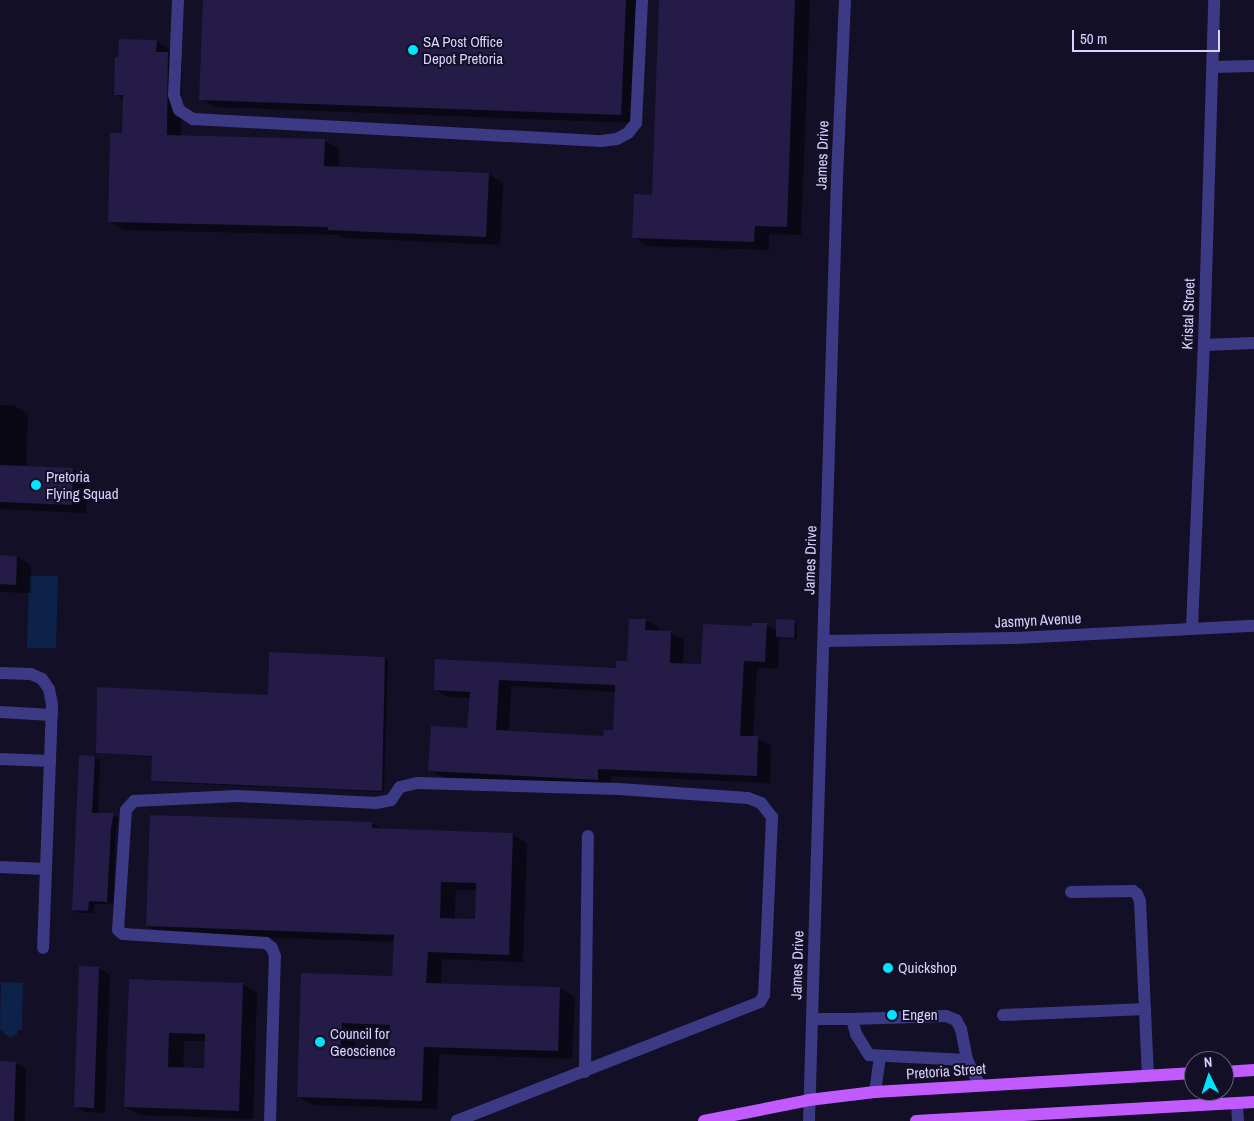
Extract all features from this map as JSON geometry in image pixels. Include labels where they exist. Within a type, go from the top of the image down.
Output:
[{"type":"main road","points":[[1234,1071],[1254,1070]]},
{"type":"main road","name":"Pretoria Street","points":[[704,1121],[810,1100],[875,1092],[1184,1073]]},
{"type":"main road","points":[[916,1121],[1005,1118],[1254,1102]]},
{"type":"street","points":[[178,0],[174,95],[179,110],[192,119],[602,141],[617,138],[628,132],[636,123],[642,0]]},
{"type":"street","name":"James Drive","points":[[809,1121],[837,177],[845,0]]},
{"type":"street","name":"Kristal Street","points":[[1192,628],[1204,345],[1214,0]]},
{"type":"street","points":[[1212,67],[1254,66]]},
{"type":"street","points":[[1204,345],[1254,343]]},
{"type":"street","name":"Jasmyn Avenue","points":[[824,641],[1014,638],[1254,626]]},
{"type":"street","points":[[0,673],[31,674],[42,679],[49,690],[52,715],[43,948]]},
{"type":"street","points":[[0,712],[52,715]]},
{"type":"street","points":[[0,758],[50,761]]},
{"type":"street","points":[[270,1121],[275,956],[272,948],[266,943],[123,934],[118,930],[126,810],[134,801],[237,796],[376,803],[390,800],[400,787],[418,783],[619,789],[748,798],[762,803],[772,817],[766,975],[764,994],[760,1002],[456,1121]]},
{"type":"street","points":[[585,1072],[588,836]]},
{"type":"street","points":[[0,867],[46,869]]},
{"type":"street","points":[[1071,892],[1133,891],[1137,894],[1140,901],[1148,1075]]},
{"type":"street","points":[[1002,1015],[1144,1009]]},
{"type":"street","points":[[812,1019],[946,1016],[956,1020],[961,1030],[968,1060],[980,1085]]},
{"type":"street","points":[[852,1019],[856,1034],[864,1050],[869,1055],[968,1060]]},
{"type":"street","points":[[875,1092],[880,1057]]},
{"type":"street","points":[[1237,1103],[1238,1121]]},
{"type":"water","points":[[29,576],[58,576],[56,648],[27,648]]},
{"type":"water","points":[[1,982],[23,983],[22,1030],[18,1030],[17,1034],[10,1038],[0,1029]]},
{"type":"building","name":"SA Post Office Depot Pretoria","points":[[203,0],[626,0],[621,115],[199,100]]},
{"type":"building","points":[[659,0],[795,0],[787,227],[755,226],[754,242],[632,238],[634,194],[652,195]]},
{"type":"building","points":[[119,39],[157,40],[156,52],[168,52],[167,135],[325,139],[324,166],[489,173],[486,237],[328,230],[328,227],[108,222],[110,133],[122,133],[123,95],[114,95],[115,57],[118,57]]},
{"type":"building","name":"Pretoria Flying Squad","points":[[0,465],[73,468],[72,505],[0,502]]},
{"type":"building","points":[[0,555],[17,556],[16,585],[0,584]]},
{"type":"building","points":[[629,619],[646,619],[645,630],[671,631],[670,663],[701,664],[703,624],[752,626],[752,623],[767,623],[765,662],[744,661],[740,736],[758,736],[757,776],[598,769],[598,780],[428,771],[431,726],[467,728],[470,692],[434,690],[435,659],[616,668],[616,661],[627,661]],"holes":[[[499,680],[615,685],[613,730],[604,730],[603,736],[496,730]]]},
{"type":"building","points":[[776,619],[795,620],[794,638],[776,637]]},
{"type":"building","points":[[269,652],[385,657],[382,791],[151,781],[152,756],[96,753],[97,687],[268,695]]},
{"type":"building","points":[[79,755],[95,756],[92,813],[114,813],[111,828],[107,902],[89,901],[88,911],[72,910]]},
{"type":"building","points":[[150,815],[373,822],[372,828],[513,833],[509,955],[428,952],[426,983],[560,987],[558,1051],[424,1047],[422,1101],[297,1097],[301,973],[392,976],[394,935],[146,926]],"holes":[[[441,882],[476,883],[475,919],[440,918]],[[342,1023],[390,1025],[389,1060],[340,1058]]]},
{"type":"building","points":[[79,966],[99,967],[94,1108],[74,1107]]},
{"type":"building","points":[[129,979],[243,983],[239,1111],[124,1107]],"holes":[[[169,1033],[205,1034],[204,1068],[168,1067]]]},
{"type":"building","points":[[0,1061],[16,1062],[14,1121],[0,1121]]},
{"type":"place","name":"SA Post Office Depot Pretoria","points":[[413,50]]},
{"type":"place","name":"Pretoria Flying Squad","points":[[36,485]]},
{"type":"place","name":"Quickshop","points":[[888,968]]},
{"type":"place","name":"Engen","points":[[892,1015]]},
{"type":"place","name":"Council for Geoscience","points":[[320,1042]]}]
